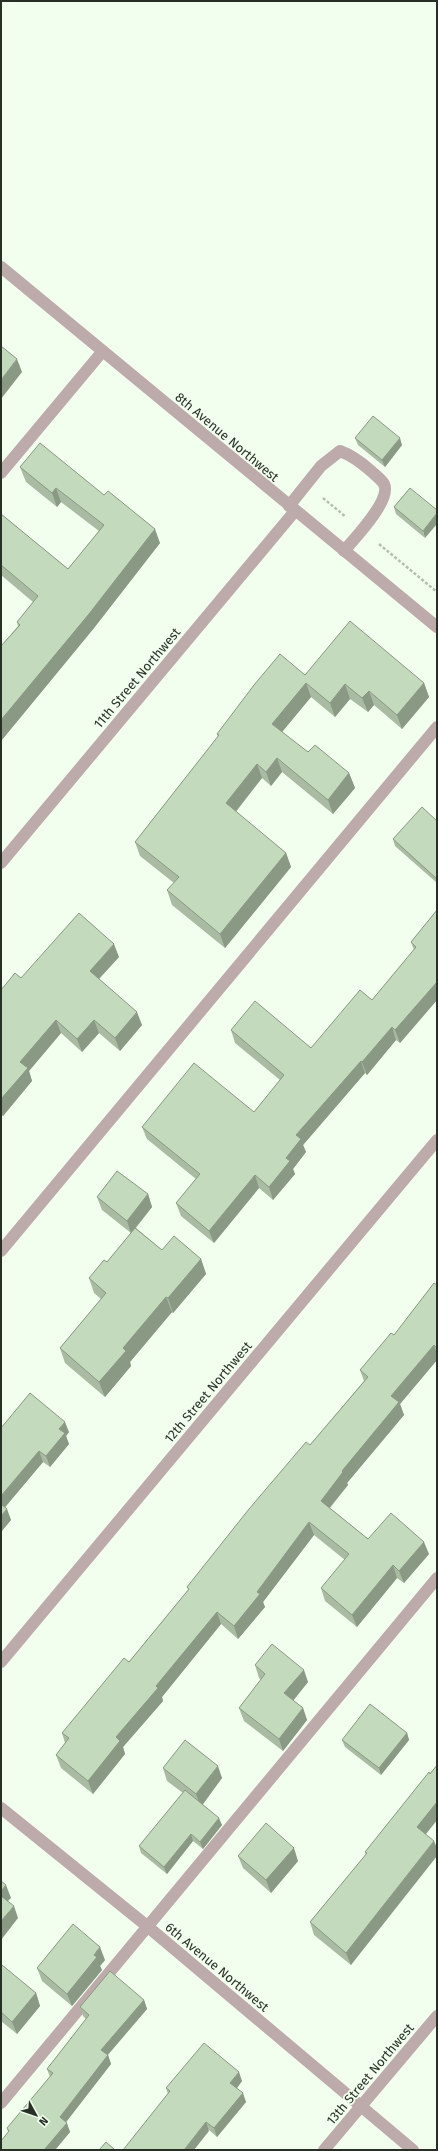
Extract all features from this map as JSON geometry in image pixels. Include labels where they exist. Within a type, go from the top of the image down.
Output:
[{"type":"street","name":"8th Avenue Northwest","points":[[1,267],[102,352],[437,627]]},
{"type":"street","points":[[1,473],[102,352]]},
{"type":"street","name":"11th Street Northwest","points":[[1,863],[292,508],[321,466],[340,451],[349,454],[370,470],[384,484],[386,494],[377,511],[344,551]]},
{"type":"street","points":[[1,1251],[437,727]]},
{"type":"street","name":"12th Street Northwest","points":[[1,1662],[437,1140]]},
{"type":"street","points":[[1,2103],[437,1578]]},
{"type":"street","name":"6th Avenue Northwest","points":[[1,1808],[147,1926],[413,2150]]},
{"type":"street","name":"13th Street Northwest","points":[[324,2150],[437,2016]]},
{"type":"building","points":[[1,346],[17,359],[1,380]]},
{"type":"building","points":[[373,416],[400,438],[382,460],[355,438]]},
{"type":"building","points":[[40,443],[104,495],[108,491],[155,529],[89,614],[1,720],[1,646],[20,625],[17,622],[38,596],[1,565],[1,514],[68,569],[104,525],[56,488],[52,493],[20,467]]},
{"type":"building","points":[[410,488],[437,510],[437,513],[423,531],[394,507]]},
{"type":"building","points":[[350,621],[424,683],[397,715],[369,691],[362,698],[345,684],[330,703],[306,683],[272,724],[308,752],[315,745],[349,773],[328,800],[277,758],[266,772],[257,764],[226,803],[286,853],[220,934],[167,890],[179,877],[135,842],[219,735],[217,734],[254,685],[280,654],[305,675]]},
{"type":"building","points":[[422,807],[437,821],[437,879],[393,839]]},
{"type":"building","points":[[437,910],[437,982],[395,1030],[392,1027],[296,1135],[301,1139],[286,1158],[290,1161],[269,1187],[255,1175],[209,1231],[176,1203],[200,1174],[142,1127],[194,1063],[254,1112],[284,1075],[231,1030],[255,1001],[311,1048],[360,990],[372,1000],[416,947],[411,942]]},
{"type":"building","points":[[79,913],[114,944],[90,971],[137,1012],[115,1038],[94,1020],[77,1039],[56,1020],[20,1062],[28,1068],[1,1099],[1,990],[15,973],[21,978]]},
{"type":"building","points":[[117,1171],[148,1194],[127,1221],[97,1197]]},
{"type":"building","points":[[135,1228],[162,1250],[174,1236],[201,1259],[168,1298],[166,1297],[123,1348],[126,1351],[99,1382],[60,1348],[106,1293],[89,1278],[104,1260],[107,1262]]},
{"type":"building","points":[[434,1283],[437,1285],[437,1348],[434,1345],[391,1396],[399,1402],[342,1471],[343,1472],[321,1501],[368,1539],[391,1513],[424,1542],[399,1571],[393,1565],[352,1615],[321,1588],[349,1554],[309,1522],[257,1592],[260,1594],[234,1626],[217,1612],[156,1686],[158,1688],[116,1737],[120,1741],[88,1781],[56,1755],[69,1738],[62,1733],[124,1658],[129,1662],[189,1589],[187,1587],[249,1509],[306,1442],[310,1445],[368,1377],[360,1370],[391,1333],[394,1335]]},
{"type":"building","points":[[30,1393],[65,1422],[59,1429],[65,1433],[46,1456],[39,1451],[1,1496],[1,1428]]},
{"type":"building","points":[[1,1504],[7,1509],[1,1516]]},
{"type":"building","points":[[272,1644],[304,1670],[284,1693],[303,1708],[279,1739],[239,1708],[265,1674],[255,1665]]},
{"type":"building","points":[[370,1704],[407,1733],[379,1768],[342,1740]]},
{"type":"building","points":[[185,1740],[218,1766],[196,1794],[163,1768]]},
{"type":"building","points":[[437,1765],[437,1802],[417,1827],[434,1841],[346,1953],[310,1922],[367,1853],[365,1852],[429,1772],[430,1774]]},
{"type":"building","points":[[185,1790],[219,1818],[200,1842],[191,1834],[164,1867],[139,1846]]},
{"type":"building","points":[[266,1823],[294,1848],[266,1880],[238,1856]]},
{"type":"building","points":[[1,1881],[6,1885],[1,1891]]},
{"type":"building","points":[[1,1896],[14,1906],[1,1921]]},
{"type":"building","points":[[73,1924],[100,1947],[94,1955],[97,1957],[67,1994],[37,1968]]},
{"type":"building","points":[[2,1965],[36,1993],[12,2022],[1,2012]]},
{"type":"building","points":[[110,1971],[144,2000],[101,2050],[108,2055],[60,2117],[67,2123],[44,2150],[1,2150],[1,2141],[9,2131],[7,2128],[53,2073],[47,2069],[89,2015],[80,2007]]},
{"type":"building","points":[[204,2043],[239,2072],[230,2083],[243,2093],[214,2128],[206,2122],[184,2150],[123,2150],[170,2091],[166,2088]]},
{"type":"building","points":[[106,2142],[115,2150],[99,2150]]}]
